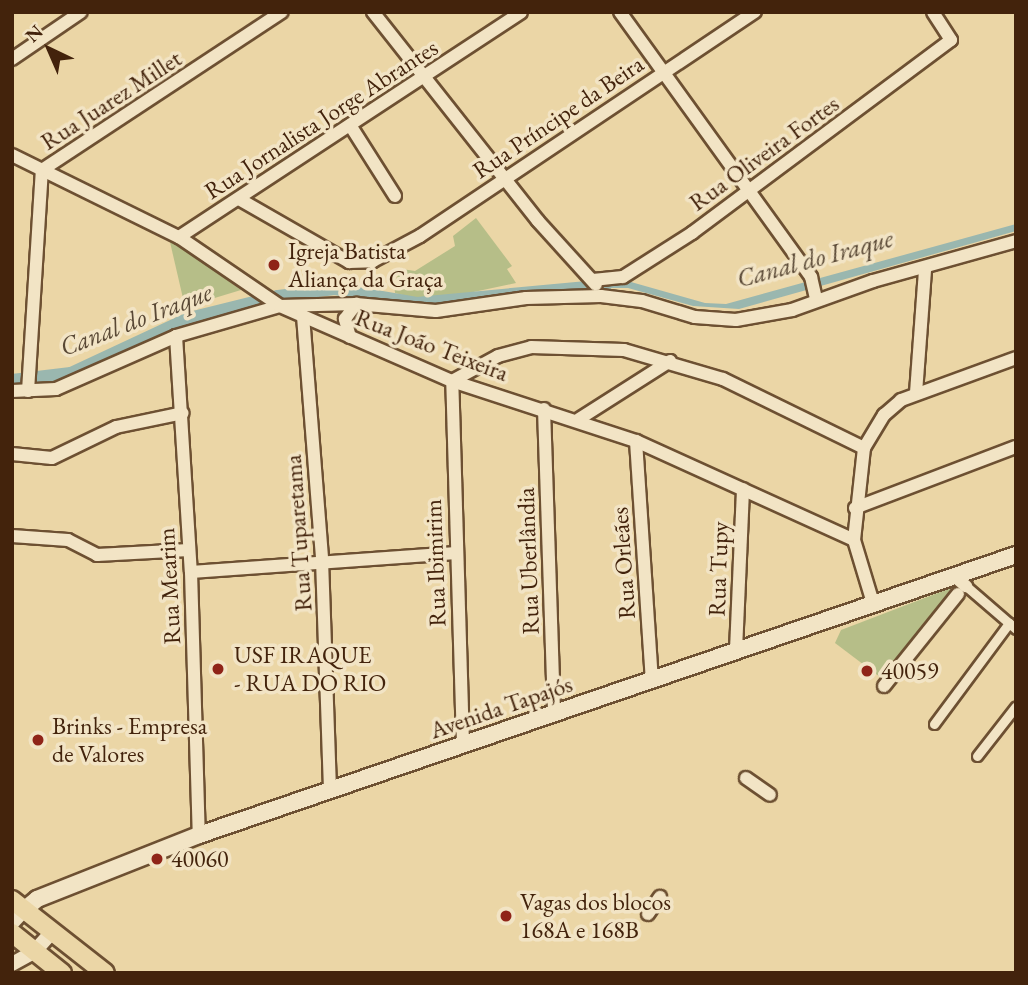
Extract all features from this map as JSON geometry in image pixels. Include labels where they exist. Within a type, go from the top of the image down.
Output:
[{"type":"main road","name":"Avenida Tapajós","points":[[16,911],[37,899],[199,835],[873,603],[959,585],[1016,555]]},
{"type":"main road","points":[[16,911],[52,932],[104,973]]},
{"type":"main road","points":[[12,933],[61,973]]},
{"type":"street","points":[[12,59],[81,12]]},
{"type":"street","name":"Rua Juarez Millet","points":[[29,389],[42,170],[282,12]]},
{"type":"street","points":[[373,12],[504,178],[589,277],[601,296]]},
{"type":"street","name":"Rua Jornalista Jorge Abrantes","points":[[179,237],[521,12]]},
{"type":"street","points":[[620,12],[811,277],[815,295]]},
{"type":"street","name":"Rua Príncipe da Beira","points":[[239,199],[349,262],[385,257],[755,12]]},
{"type":"street","name":"Rua Oliveira Fortes","points":[[589,277],[623,277],[750,192],[951,40],[933,12]]},
{"type":"street","points":[[350,125],[395,196]]},
{"type":"street","name":"Rua João Teixeira","points":[[12,155],[179,237],[280,306],[452,381],[579,419],[636,441],[854,540]]},
{"type":"street","points":[[12,391],[76,382],[176,336],[280,306],[356,304],[436,311],[526,298],[601,296],[642,301],[715,320],[764,316],[815,295],[925,269],[1016,241]]},
{"type":"street","points":[[916,393],[925,269]]},
{"type":"street","points":[[350,337],[345,319],[356,304]]},
{"type":"street","name":"Rua Tuparetama","points":[[303,316],[322,561],[330,790]]},
{"type":"street","name":"Rua Mearim","points":[[176,336],[183,413],[191,572],[199,835]]},
{"type":"street","points":[[452,381],[498,356],[531,347],[617,349],[670,360],[784,406],[864,448]]},
{"type":"street","points":[[873,603],[854,540],[855,508],[864,448],[891,408],[916,393],[1016,358]]},
{"type":"street","points":[[579,419],[670,360]]},
{"type":"street","name":"Rua Ibimirim","points":[[452,381],[463,744]]},
{"type":"street","name":"Rua Uberlândia","points":[[544,409],[554,712]]},
{"type":"street","points":[[12,454],[52,458],[116,427],[183,413]]},
{"type":"street","name":"Rua Orleães","points":[[636,441],[652,681]]},
{"type":"street","points":[[855,508],[1016,447]]},
{"type":"street","name":"Rua Tupy","points":[[736,650],[743,489]]},
{"type":"street","points":[[12,536],[68,540],[97,555],[189,550]]},
{"type":"street","points":[[191,572],[456,553]]},
{"type":"street","points":[[884,687],[959,585],[1012,626],[933,724]]},
{"type":"street","points":[[977,756],[1016,706]]},
{"type":"street","points":[[746,778],[770,795]]},
{"type":"street","points":[[648,914],[660,897]]},
{"type":"street","points":[[12,964],[34,952],[52,932]]},
{"type":"green space","points":[[476,218],[512,266],[507,269],[516,283],[450,297],[418,299],[395,293],[394,282],[402,269],[415,271],[455,246],[453,236]]},
{"type":"green space","points":[[170,242],[186,250],[241,290],[185,307]]},
{"type":"green space","points":[[956,586],[880,677],[835,643],[841,630]]},
{"type":"water","points":[[1016,224],[1016,231],[739,309],[693,306],[628,288],[601,288],[600,283],[631,282],[705,303],[726,304]]},
{"type":"waterway","name":"Canal do Iraque","points":[[12,380],[71,373],[189,318],[278,296],[335,289],[417,303],[606,285]]},
{"type":"place","name":"Igreja Batista Aliança da Graça","points":[[274,265]]},
{"type":"place","name":"USF IRAQUE - RUA DO RIO","points":[[218,669]]},
{"type":"place","name":"40059","points":[[867,671]]},
{"type":"place","name":"Brinks - Empresa de Valores","points":[[38,740]]},
{"type":"place","name":"40060","points":[[157,859]]},
{"type":"place","name":"Vagas dos blocos 168A e 168B","points":[[506,916]]}]
